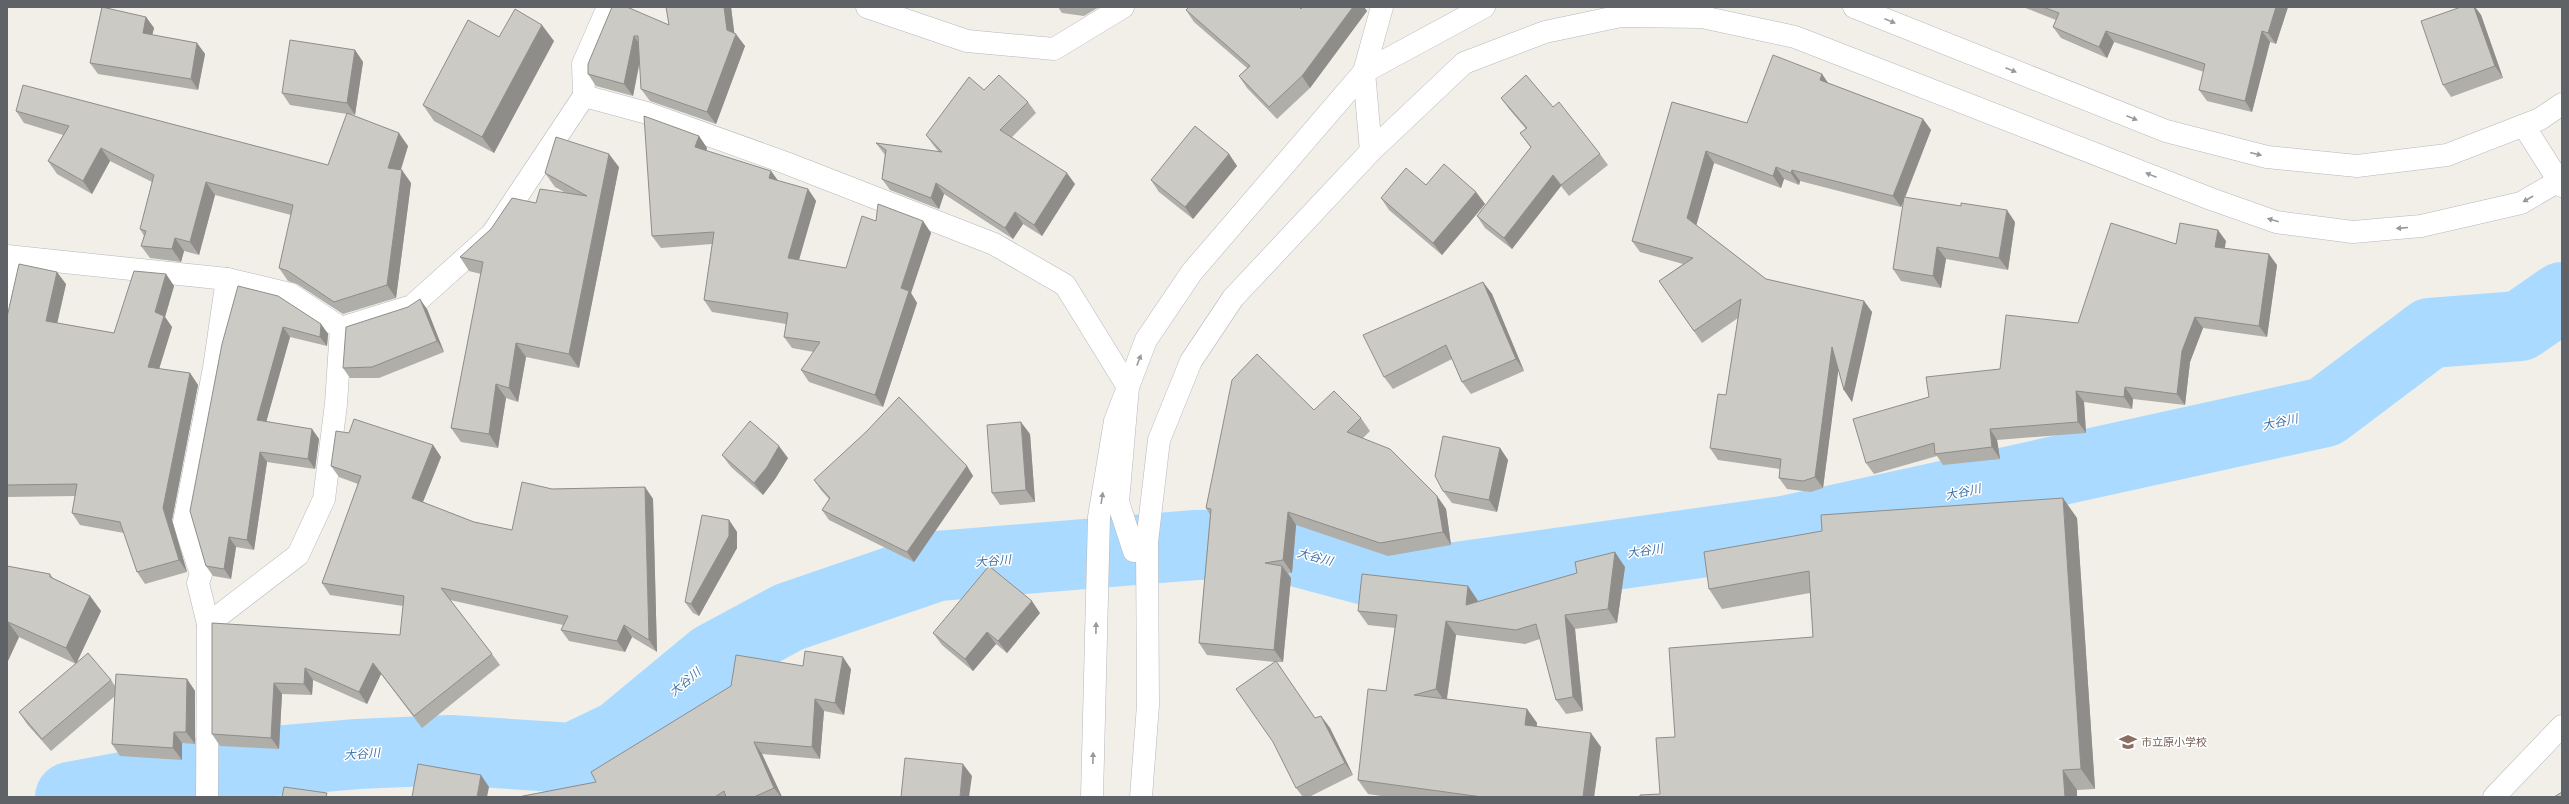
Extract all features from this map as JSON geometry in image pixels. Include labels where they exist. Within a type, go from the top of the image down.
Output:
[{"type":"street","points":[[341,328],[412,306],[492,234],[584,96],[583,64],[608,7]]},
{"type":"street","points":[[867,7],[967,41],[1054,49],[1123,7]]},
{"type":"street","points":[[1371,151],[1364,72],[1382,7]]},
{"type":"street","points":[[1092,797],[1099,517],[1115,421],[1146,340],[1192,272],[1364,72],[1484,7]]},
{"type":"street","points":[[1854,7],[2166,131],[2267,157],[2357,166],[2447,155],[2540,119],[2562,104]]},
{"type":"street","points":[[1142,797],[1148,705],[1147,542],[1159,440],[1191,361],[1233,298],[1371,151],[1464,63],[1545,32],[1621,16],[1702,17],[1795,37],[2211,199],[2276,222],[2353,232],[2421,226],[2520,203],[2561,182],[2524,126]]},
{"type":"street","points":[[584,96],[647,113],[771,158],[994,244],[1065,285],[1128,387],[1118,502],[1134,551]]},
{"type":"street","points":[[7,300],[14,257],[227,279],[290,294],[341,328]]},
{"type":"street","points":[[207,797],[208,624],[198,583],[201,574],[184,522],[214,368],[227,279]]},
{"type":"street","points":[[208,624],[298,555],[324,499],[336,404],[341,328]]},
{"type":"street","points":[[2494,797],[2562,726]]},
{"type":"building","points":[[102,7],[146,17],[143,33],[197,43],[191,79],[90,63]]},
{"type":"building","points":[[612,7],[627,7],[669,25],[666,7],[724,7],[727,30],[736,34],[707,112],[641,89],[638,36],[634,36],[624,84],[588,74],[588,64]]},
{"type":"building","points":[[1189,7],[1299,7],[1301,9],[1302,7],[1353,7],[1302,76],[1269,107],[1239,76],[1250,66],[1186,10]]},
{"type":"building","points":[[2043,7],[2276,7],[2268,33],[2262,31],[2245,101],[2199,90],[2205,64],[2106,31],[2099,47],[2053,27],[2059,13]]},
{"type":"building","points":[[2461,7],[2474,7],[2495,66],[2443,85],[2421,21]]},
{"type":"building","points":[[515,9],[542,25],[482,137],[423,105],[468,20],[499,37]]},
{"type":"building","points":[[290,40],[355,50],[347,103],[282,93]]},
{"type":"building","points":[[1773,55],[1822,74],[1820,80],[1923,119],[1893,196],[1792,170],[1791,173],[1776,167],[1773,176],[1706,151],[1687,218],[1766,279],[1864,301],[1844,390],[1832,347],[1815,477],[1803,481],[1779,478],[1781,459],[1710,448],[1718,394],[1726,395],[1741,299],[1694,331],[1659,281],[1693,258],[1632,241],[1672,102],[1747,123]]},
{"type":"building","points":[[999,75],[1028,102],[1000,130],[1067,173],[1034,225],[1015,212],[1005,228],[936,183],[931,198],[882,179],[886,150],[876,143],[942,152],[926,135],[969,77],[984,90]]},
{"type":"building","points":[[1526,75],[1553,107],[1559,102],[1600,154],[1561,185],[1553,175],[1504,238],[1477,216],[1531,147],[1520,133],[1527,128],[1501,98]]},
{"type":"building","points":[[23,85],[328,165],[347,113],[399,133],[388,168],[402,170],[387,285],[334,302],[288,271],[279,268],[293,205],[206,182],[190,242],[175,238],[172,249],[141,246],[146,231],[140,229],[154,175],[101,148],[83,181],[48,161],[69,126],[16,111]]},
{"type":"building","points":[[644,116],[699,136],[695,147],[771,171],[769,178],[808,189],[788,258],[846,268],[862,216],[876,221],[878,204],[923,221],[901,288],[909,291],[875,395],[801,370],[820,342],[784,337],[788,313],[704,300],[714,232],[652,236]]},
{"type":"building","points":[[1195,126],[1229,154],[1185,207],[1151,180]]},
{"type":"building","points":[[556,137],[609,154],[569,354],[516,343],[509,388],[496,384],[489,434],[451,428],[483,262],[460,257],[491,229],[512,198],[536,203],[540,189],[587,196],[545,173]]},
{"type":"building","points":[[1444,164],[1476,192],[1433,243],[1381,198],[1406,168],[1426,185]]},
{"type":"building","points":[[1904,197],[1961,206],[1961,203],[2007,210],[1999,258],[1937,247],[1933,276],[1893,269]]},
{"type":"building","points":[[2111,223],[2176,244],[2180,223],[2218,230],[2215,247],[2269,254],[2259,326],[2195,317],[2182,351],[2177,394],[2125,387],[2124,397],[2076,391],[2078,422],[1990,429],[1992,447],[1935,454],[1934,443],[1866,463],[1853,419],[1929,397],[1926,377],[2000,369],[2006,315],[2078,323]]},
{"type":"building","points":[[19,264],[57,272],[46,321],[114,333],[134,271],[166,274],[155,312],[164,316],[148,367],[190,373],[163,508],[179,560],[137,572],[120,522],[72,513],[77,484],[7,485],[7,317]]},
{"type":"building","points":[[1483,282],[1516,359],[1462,382],[1446,345],[1384,377],[1363,335]]},
{"type":"building","points":[[238,286],[278,296],[321,324],[320,337],[283,327],[257,420],[312,429],[308,459],[260,452],[247,540],[229,537],[224,569],[206,566],[190,511],[222,344]]},
{"type":"building","points":[[420,299],[437,341],[372,367],[343,368],[346,327],[408,307]]},
{"type":"building","points":[[1257,354],[1314,410],[1334,391],[1361,418],[1347,432],[1390,449],[1437,496],[1443,532],[1380,543],[1288,512],[1283,560],[1265,563],[1282,566],[1274,650],[1199,643],[1211,509],[1206,508],[1232,380]]},
{"type":"building","points":[[899,397],[967,466],[907,552],[822,510],[830,498],[814,480],[867,431]]},
{"type":"building","points":[[354,419],[433,445],[412,498],[474,522],[512,530],[522,482],[552,489],[645,487],[649,640],[624,625],[617,641],[561,630],[568,616],[441,588],[492,654],[414,716],[373,663],[359,692],[305,668],[304,684],[274,683],[271,738],[212,734],[212,623],[400,635],[404,596],[322,583],[361,476],[331,466],[336,431],[349,433]]},
{"type":"building","points":[[750,421],[779,446],[767,467],[754,483],[722,455]]},
{"type":"building","points":[[1021,422],[1026,490],[992,493],[987,425]]},
{"type":"building","points":[[1443,436],[1500,448],[1489,500],[1443,491],[1435,476]]},
{"type":"building","points":[[2063,498],[2081,769],[2063,770],[2065,797],[1640,797],[1640,795],[1660,794],[1656,738],[1675,737],[1669,648],[1813,637],[1809,571],[1709,589],[1704,552],[1822,531],[1821,515]]},
{"type":"building","points":[[702,515],[729,520],[729,536],[691,604],[685,602]]},
{"type":"building","points":[[1615,552],[1608,609],[1565,615],[1573,697],[1556,700],[1536,624],[1516,630],[1446,621],[1436,689],[1414,695],[1527,709],[1525,725],[1591,733],[1583,797],[1482,797],[1358,780],[1368,689],[1386,691],[1397,615],[1358,611],[1362,574],[1468,586],[1466,605],[1577,573],[1575,562]]},
{"type":"building","points":[[7,566],[50,574],[50,577],[90,596],[66,648],[8,622],[7,624]]},
{"type":"building","points":[[989,566],[1032,601],[998,641],[987,632],[965,659],[933,633]]},
{"type":"building","points":[[805,651],[843,657],[835,703],[815,699],[812,747],[754,742],[774,788],[754,797],[726,797],[724,791],[715,797],[518,797],[596,782],[591,772],[731,686],[736,655],[803,666]]},
{"type":"building","points":[[88,653],[111,680],[42,739],[19,712]]},
{"type":"building","points":[[1276,661],[1315,718],[1321,716],[1345,763],[1296,788],[1273,742],[1236,689]]},
{"type":"building","points":[[116,674],[187,679],[186,732],[174,732],[173,748],[112,744]]},
{"type":"building","points":[[905,758],[963,764],[960,797],[901,797]]},
{"type":"building","points":[[418,764],[481,775],[477,797],[412,797]]},
{"type":"building","points":[[284,787],[327,793],[326,797],[282,797]]},
{"type":"building","points":[[2562,792],[2562,797],[2554,797]]},
{"type":"waterway","name":"大谷川","points":[[70,797],[251,763],[358,754],[450,750],[572,758],[620,735],[713,658],[789,617],[938,566],[1196,545],[1268,544],[1414,583],[1784,531],[2325,412],[2430,333],[2520,326],[2562,297]]},
{"type":"place","name":"市立原小学校","points":[[2128,742]]}]
